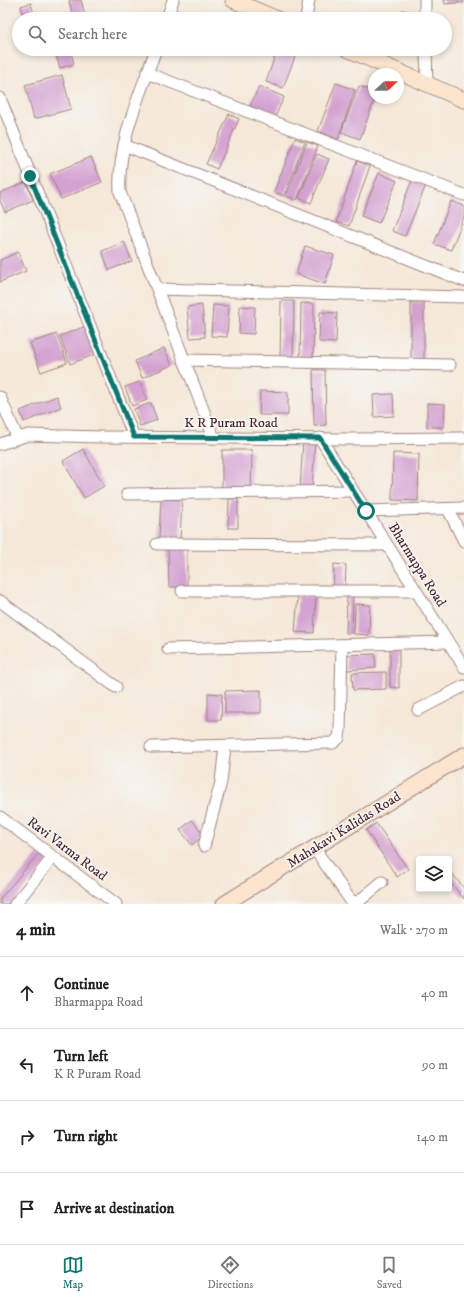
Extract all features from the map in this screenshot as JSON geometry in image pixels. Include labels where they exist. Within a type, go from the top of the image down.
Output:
[{"type":"street","points":[[169,12],[173,0]]},
{"type":"street","points":[[233,0],[261,12]]},
{"type":"street","points":[[307,12],[308,0]]},
{"type":"street","points":[[425,0],[426,12]]},
{"type":"street","points":[[153,56],[125,138],[119,177],[120,192],[214,438]]},
{"type":"street","points":[[363,56],[464,100]]},
{"type":"street","points":[[426,56],[427,84]]},
{"type":"street","points":[[147,73],[464,195]]},
{"type":"street","points":[[0,98],[134,437]]},
{"type":"street","points":[[124,145],[464,281]]},
{"type":"street","points":[[156,289],[464,296]]},
{"type":"street","points":[[183,360],[450,365]]},
{"type":"street","points":[[0,396],[18,437]]},
{"type":"street","name":"K R Puram Road","points":[[0,444],[28,435],[214,438],[464,438]]},
{"type":"street","name":"Bharmappa Road","points":[[320,438],[464,667]]},
{"type":"street","points":[[127,494],[353,491]]},
{"type":"street","points":[[366,511],[464,508]]},
{"type":"street","points":[[448,509],[464,541]]},
{"type":"street","points":[[156,544],[386,544]]},
{"type":"street","points":[[182,592],[416,591]]},
{"type":"street","points":[[0,601],[116,687]]},
{"type":"street","points":[[168,649],[448,642]]},
{"type":"street","points":[[151,747],[333,743],[339,738],[340,730],[342,645]]},
{"type":"street","points":[[418,710],[464,686]]},
{"type":"street","points":[[204,846],[221,782],[225,746]]},
{"type":"street","name":"Mahakavi Kalidas Road","points":[[224,904],[464,756]]},
{"type":"street","name":"Ravi Varma Road","points":[[0,817],[116,904]]},
{"type":"street","points":[[314,848],[351,901],[358,902],[382,882]]},
{"type":"street","points":[[15,904],[53,857]]},
{"type":"building","points":[[81,0],[84,12],[72,12],[69,1]]},
{"type":"building","points":[[444,0],[464,0],[464,2],[445,4]]},
{"type":"building","points":[[31,3],[33,12],[22,12],[21,6]]},
{"type":"building","points":[[402,10],[413,12],[402,12]]},
{"type":"building","points":[[56,56],[72,56],[74,64],[60,68]]},
{"type":"building","points":[[275,56],[295,57],[283,88],[266,82]]},
{"type":"building","points":[[62,75],[71,109],[34,119],[25,85]]},
{"type":"building","points":[[336,83],[355,90],[338,139],[318,131]]},
{"type":"building","points":[[259,86],[284,97],[275,117],[250,106]]},
{"type":"building","points":[[359,86],[368,89],[368,104],[373,104],[360,139],[341,132]]},
{"type":"building","points":[[229,114],[239,119],[217,169],[206,164]]},
{"type":"building","points":[[295,138],[305,142],[284,196],[274,192]]},
{"type":"building","points":[[307,142],[318,146],[297,200],[286,196]]},
{"type":"building","points":[[317,154],[329,159],[311,203],[299,198]]},
{"type":"building","points":[[91,157],[102,182],[61,199],[50,174]]},
{"type":"building","points":[[357,161],[370,166],[349,226],[336,222]]},
{"type":"building","points":[[379,173],[397,181],[379,223],[361,216]]},
{"type":"building","points":[[412,180],[426,185],[405,236],[392,231]]},
{"type":"building","points":[[26,182],[33,200],[5,212],[0,201],[0,193]]},
{"type":"building","points":[[451,201],[464,206],[464,217],[451,250],[434,244]]},
{"type":"building","points":[[124,242],[132,261],[109,270],[102,251]]},
{"type":"building","points":[[305,246],[334,255],[325,284],[296,274]]},
{"type":"building","points":[[18,252],[26,271],[0,282],[0,260]]},
{"type":"building","points":[[281,301],[294,301],[293,359],[280,359]]},
{"type":"building","points":[[411,302],[424,302],[424,359],[411,359]]},
{"type":"building","points":[[301,303],[314,304],[313,362],[300,361]]},
{"type":"building","points":[[202,305],[205,337],[190,338],[187,307]]},
{"type":"building","points":[[213,305],[229,306],[227,337],[211,336]]},
{"type":"building","points":[[240,306],[255,307],[254,334],[239,333]]},
{"type":"building","points":[[320,312],[337,313],[336,343],[319,342]]},
{"type":"building","points":[[86,326],[96,354],[70,364],[60,336]]},
{"type":"building","points":[[57,334],[67,363],[41,372],[30,343]]},
{"type":"building","points":[[164,348],[172,365],[142,378],[135,361]]},
{"type":"building","points":[[313,370],[325,370],[326,425],[314,426]]},
{"type":"building","points":[[140,382],[147,400],[132,406],[125,387]]},
{"type":"building","points":[[260,391],[288,392],[288,415],[259,415]]},
{"type":"building","points":[[393,394],[394,416],[374,417],[373,395]]},
{"type":"building","points":[[57,396],[61,407],[24,422],[20,411]]},
{"type":"building","points":[[151,403],[157,420],[140,426],[134,409]]},
{"type":"building","points":[[427,403],[445,404],[444,427],[427,427]]},
{"type":"building","points":[[303,440],[315,440],[312,491],[300,490]]},
{"type":"building","points":[[83,449],[104,486],[84,498],[63,461]]},
{"type":"building","points":[[222,450],[252,450],[251,491],[222,490]]},
{"type":"building","points":[[393,453],[419,454],[418,501],[392,500]]},
{"type":"building","points":[[161,499],[182,500],[180,540],[159,539]]},
{"type":"building","points":[[229,499],[238,499],[238,528],[228,528]]},
{"type":"building","points":[[168,547],[187,547],[187,587],[169,587]]},
{"type":"building","points":[[334,564],[346,565],[345,590],[333,589]]},
{"type":"building","points":[[298,595],[316,597],[314,633],[295,632]]},
{"type":"building","points":[[347,596],[353,596],[352,633],[346,633]]},
{"type":"building","points":[[355,604],[370,605],[369,635],[354,634]]},
{"type":"building","points":[[390,647],[399,647],[399,688],[390,687]]},
{"type":"building","points":[[375,654],[376,668],[347,670],[346,655]]},
{"type":"building","points":[[386,672],[386,689],[353,690],[352,673]]},
{"type":"building","points":[[261,690],[261,713],[225,713],[225,691]]},
{"type":"building","points":[[208,693],[222,694],[221,720],[208,720]]},
{"type":"building","points":[[192,820],[204,835],[192,845],[180,830]]},
{"type":"building","points":[[376,823],[408,869],[397,877],[366,830]]},
{"type":"building","points":[[38,854],[47,862],[12,904],[0,904],[0,899]]},
{"type":"building","points":[[452,874],[464,888],[464,899],[452,885]]},
{"type":"route","points":[[30,176],[134,437],[320,438],[366,511]]}]
